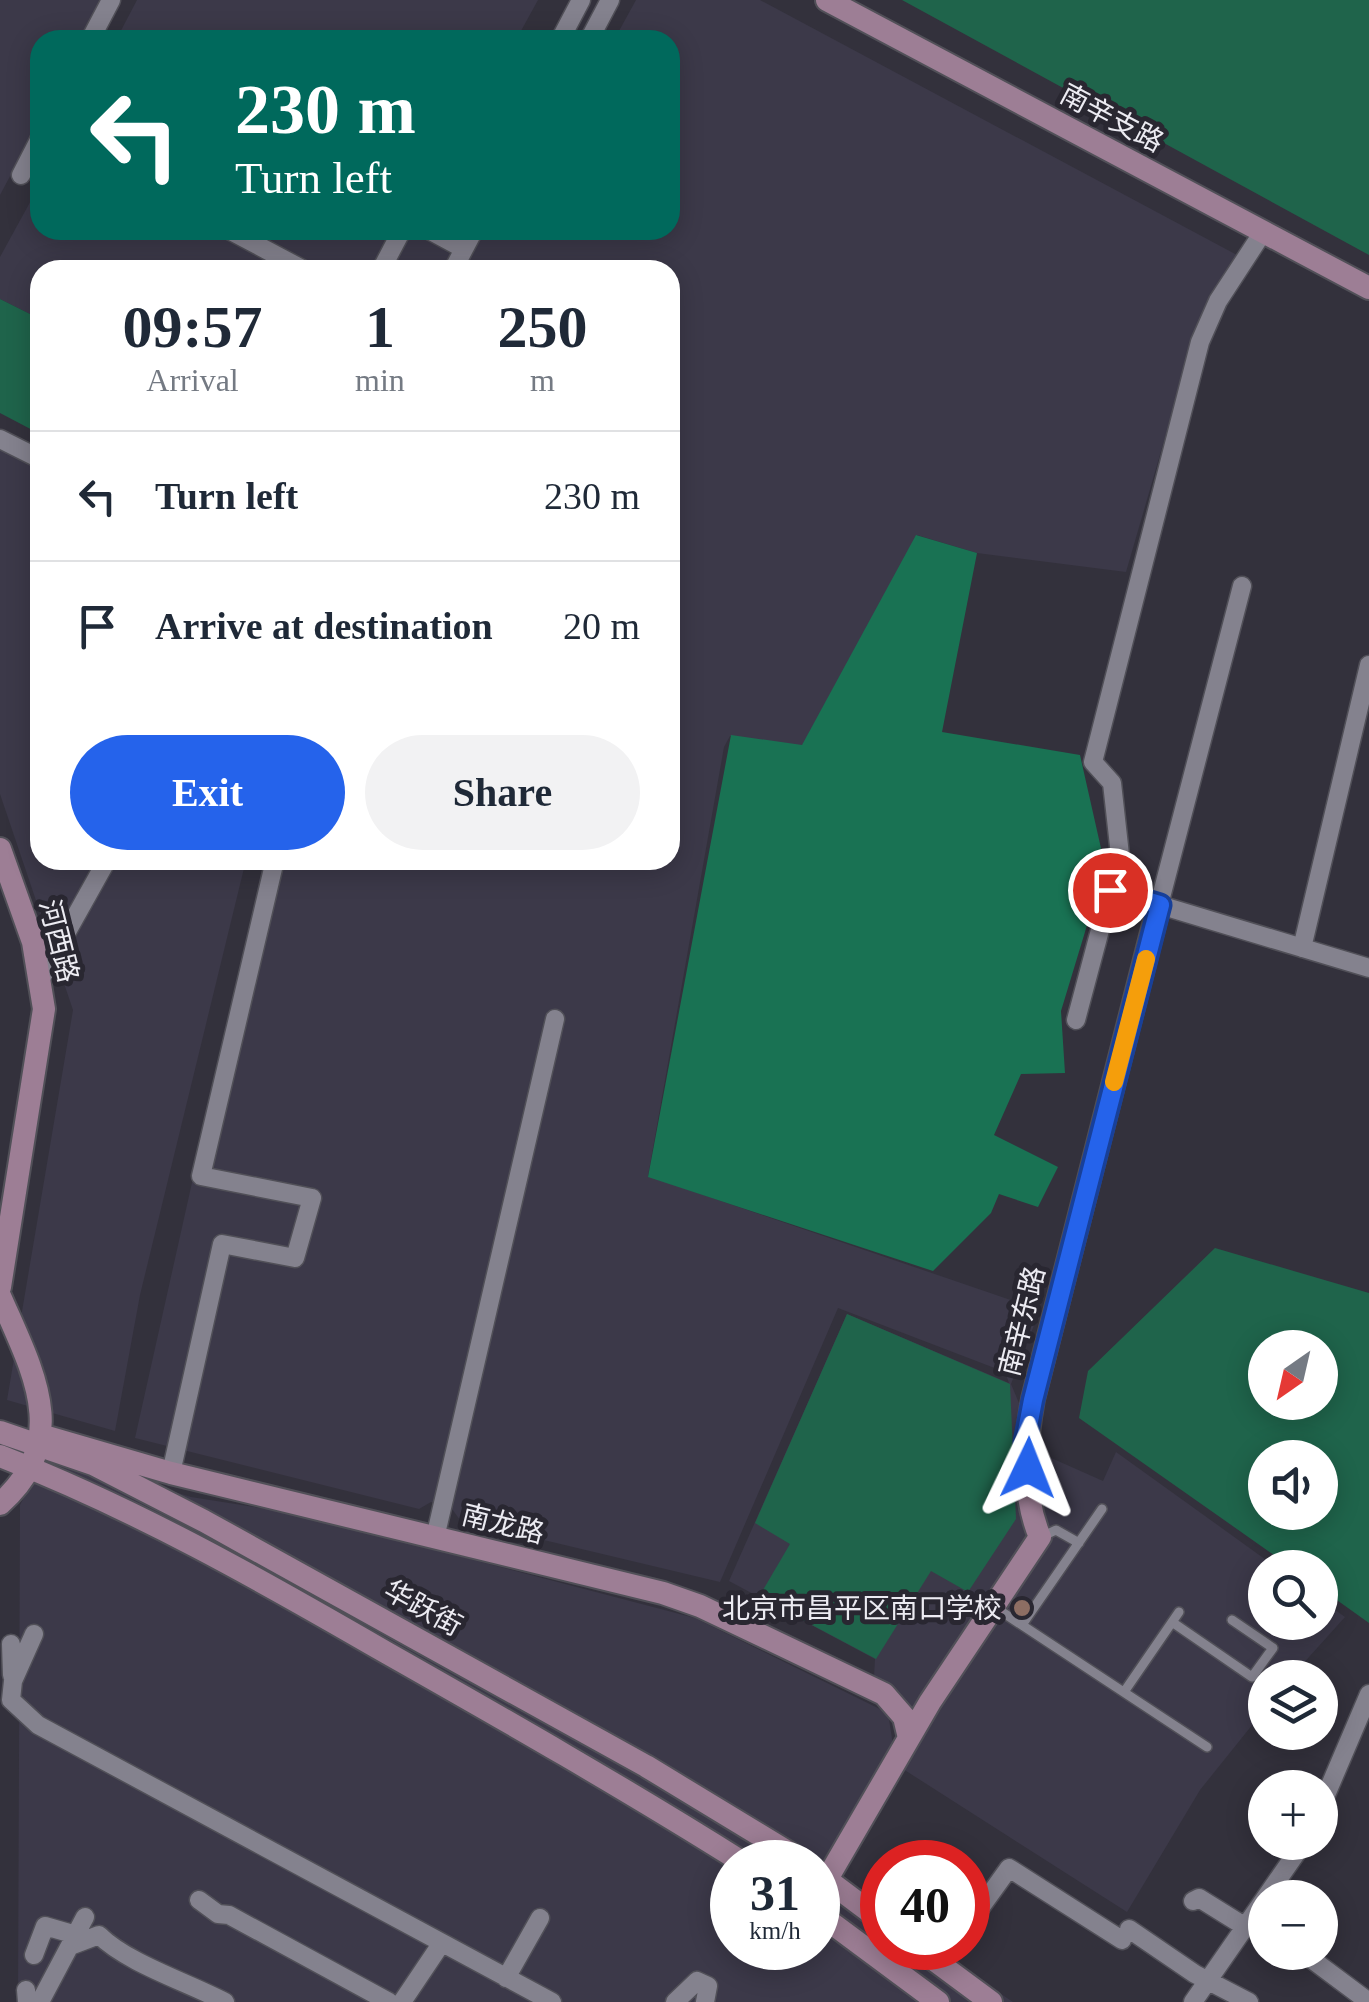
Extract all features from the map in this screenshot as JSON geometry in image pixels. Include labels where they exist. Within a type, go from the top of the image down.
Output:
[{"type":"street","points":[[95,30],[110,0]]},
{"type":"street","points":[[565,30],[580,0]]},
{"type":"street","points":[[594,30],[610,0]]},
{"type":"street","name":"南辛支路","points":[[827,0],[1369,288]]},
{"type":"street","points":[[22,175],[30,159]]},
{"type":"street","points":[[1076,1020],[1120,856],[1112,783],[1093,762],[1200,342],[1218,301],[1262,232]]},
{"type":"street","points":[[248,240],[285,260]]},
{"type":"street","points":[[446,240],[464,250]]},
{"type":"street","points":[[458,260],[469,240]]},
{"type":"street","points":[[0,438],[30,453]]},
{"type":"street","points":[[1160,905],[1242,586]]},
{"type":"street","points":[[1302,948],[1369,666]]},
{"type":"street","name":"河西路","points":[[0,850],[33,942],[44,1010],[0,1287]]},
{"type":"street","points":[[40,980],[101,870]]},
{"type":"street","points":[[172,1473],[222,1244],[294,1258],[312,1198],[201,1176],[272,870]]},
{"type":"street","points":[[1110,890],[1369,968]]},
{"type":"street","name":"南辛东路","points":[[1040,1538],[1033,1522],[1025,1442],[1160,905]]},
{"type":"street","points":[[435,1538],[554,1019]]},
{"type":"street","points":[[0,1296],[37,1380],[41,1440],[17,1488],[0,1504]]},
{"type":"street","name":"华跃街","points":[[0,1432],[41,1440],[204,1521],[646,1766],[768,1840]]},
{"type":"street","name":"南龙路","points":[[41,1440],[700,1606],[884,1694],[904,1717],[909,1738]]},
{"type":"street","name":"华跃街","points":[[0,1456],[95,1493],[253,1576],[624,1787],[710,1842]]},
{"type":"street","points":[[840,1847],[1040,1538]]},
{"type":"street","points":[[13,1681],[34,1634]]},
{"type":"street","points":[[11,1644],[12,1700],[56,1736],[552,2002]]},
{"type":"street","points":[[1337,1770],[1369,1694]]},
{"type":"street","points":[[990,1894],[1009,1868],[1248,2002]]},
{"type":"street","points":[[1194,1901],[1199,1898],[1248,1922]]},
{"type":"street","points":[[199,1900],[218,1914],[230,1916],[389,2002]]},
{"type":"street","points":[[31,1998],[85,1917]]},
{"type":"street","points":[[506,1978],[540,1918]]},
{"type":"street","points":[[34,1955],[45,1926],[73,1940],[99,1936],[117,1953],[175,1975],[224,2002]]},
{"type":"street","points":[[840,1929],[938,2002]]},
{"type":"street","points":[[1193,2002],[1248,1930]]},
{"type":"street","points":[[402,2002],[441,1944]]},
{"type":"street","points":[[960,1970],[991,2002]]},
{"type":"street","points":[[1326,1970],[1369,2002]]},
{"type":"street","points":[[674,2002],[697,1981],[708,1986],[705,2002]]},
{"type":"lane","points":[[1022,1625],[1102,1508]]},
{"type":"lane","points":[[1040,1538],[1056,1530],[1078,1543]]},
{"type":"lane","points":[[994,1606],[1207,1747]]},
{"type":"lane","points":[[1124,1692],[1178,1612]]},
{"type":"lane","points":[[1172,1622],[1252,1677],[1273,1648],[1232,1620]]},
{"type":"shaded area","points":[[0,0],[104,0],[88,30],[30,30],[30,139],[0,195]]},
{"type":"shaded area","points":[[137,0],[538,0],[522,30],[121,30]]},
{"type":"shaded area","points":[[636,0],[760,0],[1237,255],[1195,334],[1126,572],[977,553],[917,535],[802,746],[730,736],[724,747],[648,1176],[1040,1310],[1011,1384],[1040,1453],[1103,1481],[1116,1452],[1252,1550],[1248,1550],[1248,1640],[1324,1640],[1306,1660],[1248,1660],[1248,1730],[1200,1790],[1127,1912],[903,1769],[912,1752],[874,1677],[875,1659],[729,1581],[847,1314],[1009,1383],[1005,1372],[838,1308],[720,1582],[460,1520],[452,1509],[431,1502],[419,1509],[135,1438],[262,870],[680,870],[680,260],[30,260],[30,314],[0,299],[0,257],[30,202],[30,240],[680,240],[680,30],[620,30]]},
{"type":"shaded area","points":[[0,434],[30,450],[30,870],[244,870],[140,1295],[115,1431],[7,1400],[73,1010],[0,794]]},
{"type":"shaded area","points":[[47,1452],[191,1497],[298,1514],[695,1618],[888,1713],[893,1745],[840,1840],[710,1840],[710,1970],[840,1970],[840,1881],[860,1897],[860,1970],[965,1970],[1013,2002],[18,2002],[20,1505]]},
{"type":"green space","points":[[902,0],[1369,0],[1369,255]]},
{"type":"green space","points":[[0,299],[30,314],[30,429],[0,413]]},
{"type":"green space","points":[[916,535],[977,553],[942,732],[1080,755],[1105,866],[1061,1011],[1065,1073],[1021,1074],[994,1135],[1058,1167],[1038,1207],[999,1194],[991,1213],[933,1271],[648,1177],[731,735],[802,745]]},
{"type":"green space","points":[[1215,1248],[1369,1293],[1369,1623],[1338,1601],[1338,1550],[1267,1550],[1079,1418],[1088,1371]]},
{"type":"green space","points":[[847,1314],[1010,1384],[1016,1519],[968,1592],[931,1571],[876,1659],[759,1597],[790,1544],[755,1523]]},
{"type":"slow traffic","points":[[1114,1082],[1146,959]]},
{"type":"place","name":"北京市昌平区南口学校","points":[[1022,1608]]},
{"type":"route","points":[[1028,1468],[1025,1442],[1033,1400],[1160,905],[1110,890]]}]
